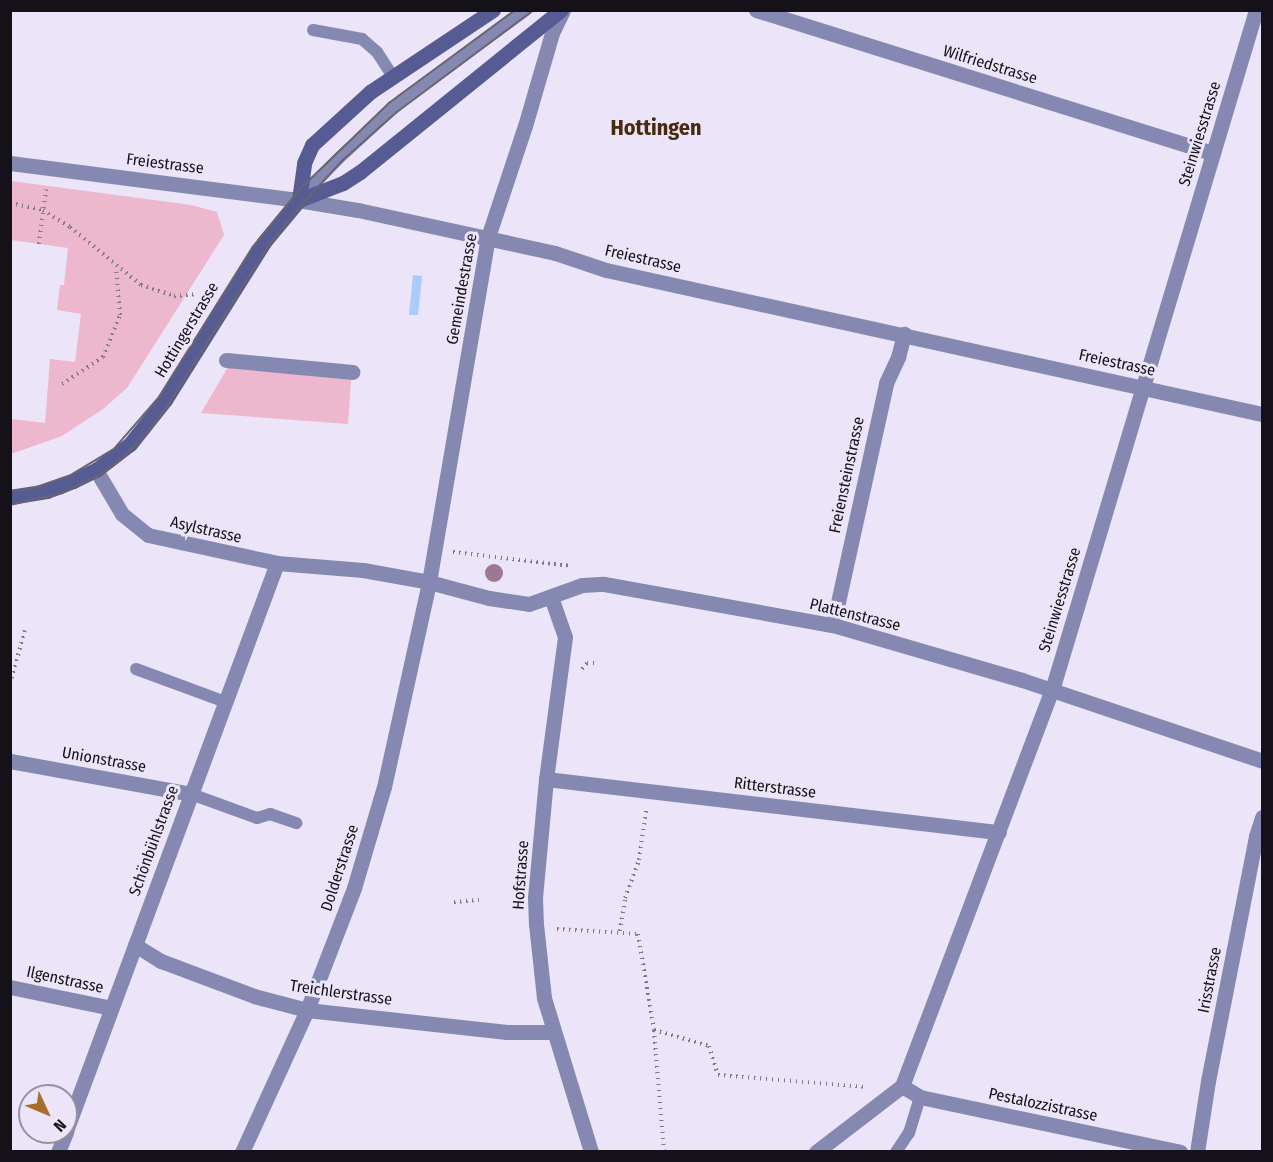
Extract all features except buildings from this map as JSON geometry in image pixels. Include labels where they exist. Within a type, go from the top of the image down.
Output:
[{"type":"main road","name":"Hottingerstrasse","points":[[96,470],[130,444],[145,427],[165,400],[242,274],[299,200],[304,163],[312,146],[370,92],[493,10]]},
{"type":"main road","points":[[299,200],[343,183],[360,172],[562,10]]},
{"type":"main road","points":[[10,497],[47,490],[96,470]]},
{"type":"street","name":"Gemeindestrasse","points":[[429,582],[488,237],[525,126],[552,33],[562,10]]},
{"type":"street","name":"Wilfriedstrasse","points":[[756,10],[1213,153]]},
{"type":"street","name":"Steinwiesstrasse","points":[[902,1086],[1052,690],[1256,10]]},
{"type":"street","name":"Freiestrasse","points":[[10,163],[299,200],[436,226],[555,253],[606,270],[1263,414]]},
{"type":"street","name":"Freiensteinstrasse","points":[[833,625],[886,383],[898,357],[904,334]]},
{"type":"street","points":[[226,360],[352,372]]},
{"type":"street","name":"Asylstrasse","points":[[96,470],[122,514],[148,535],[277,563],[363,570],[429,582]]},
{"type":"street","name":"Schönbühlstrasse","points":[[78,1099],[277,563]]},
{"type":"street","name":"Plattenstrasse","points":[[429,582],[489,598],[529,604],[582,585],[615,585],[833,625],[1052,690],[1263,762]]},
{"type":"street","name":"Dolderstrasse","points":[[242,1152],[307,1010],[354,888],[384,787],[429,582]]},
{"type":"street","name":"Hofstrasse","points":[[551,597],[565,638],[546,779],[535,897],[544,998],[591,1152]]},
{"type":"street","name":"Unionstrasse","points":[[10,761],[191,794]]},
{"type":"street","name":"Ritterstrasse","points":[[546,779],[999,832]]},
{"type":"street","name":"Irisstrasse","points":[[1197,1152],[1251,859],[1263,817]]},
{"type":"street","name":"Treichlerstrasse","points":[[135,945],[162,962],[254,996],[307,1010],[507,1032],[553,1032]]},
{"type":"street","name":"Ilgenstrasse","points":[[10,987],[111,1008]]},
{"type":"street","points":[[816,1152],[902,1086]]},
{"type":"street","name":"Pestalozzistrasse","points":[[902,1086],[920,1097],[1179,1151]]},
{"type":"lane","name":"Hottingerstrasse","points":[[299,200],[339,158],[403,99],[526,10]]},
{"type":"lane","points":[[314,30],[362,39],[377,52],[393,77]]},
{"type":"lane","points":[[136,669],[225,702]]},
{"type":"lane","points":[[191,794],[257,818],[270,814],[296,823]]},
{"type":"lane","points":[[896,1152],[909,1133],[920,1097]]},
{"type":"path","points":[[39,244],[46,184]]},
{"type":"path","points":[[10,203],[43,210],[70,227],[116,268],[141,285],[174,296],[195,294]]},
{"type":"path","points":[[62,384],[103,357],[120,315],[116,268]]},
{"type":"path","points":[[451,552],[578,567]]},
{"type":"path","points":[[10,684],[25,630]]},
{"type":"path","points":[[584,668],[587,663],[597,663]]},
{"type":"path","points":[[620,932],[625,898],[639,860],[648,791]]},
{"type":"path","points":[[454,902],[479,900]]},
{"type":"path","points":[[557,928],[638,934],[654,1030],[664,1152]]},
{"type":"path","points":[[654,1030],[709,1046],[718,1075],[864,1085],[869,1089]]},
{"type":"shaded area","points":[[11,181],[191,205],[217,212],[224,235],[127,388],[103,409],[62,436],[11,454],[11,419],[45,423],[50,359],[75,362],[81,314],[57,310],[60,285],[64,285],[68,248],[11,240]]},
{"type":"shaded area","points":[[228,367],[351,380],[348,424],[201,413]]},
{"type":"water","points":[[413,275],[422,276],[418,315],[409,315]]},
{"type":"tram line","points":[[10,491],[31,489],[71,475],[114,449],[159,397],[252,248],[300,189],[389,103],[515,10]]},
{"type":"tram line","points":[[10,505],[63,493],[99,475],[122,459],[159,419],[269,245],[305,201],[343,160],[397,112],[534,10]]},
{"type":"district","name":"Hottingen","points":[[656,128]]}]
